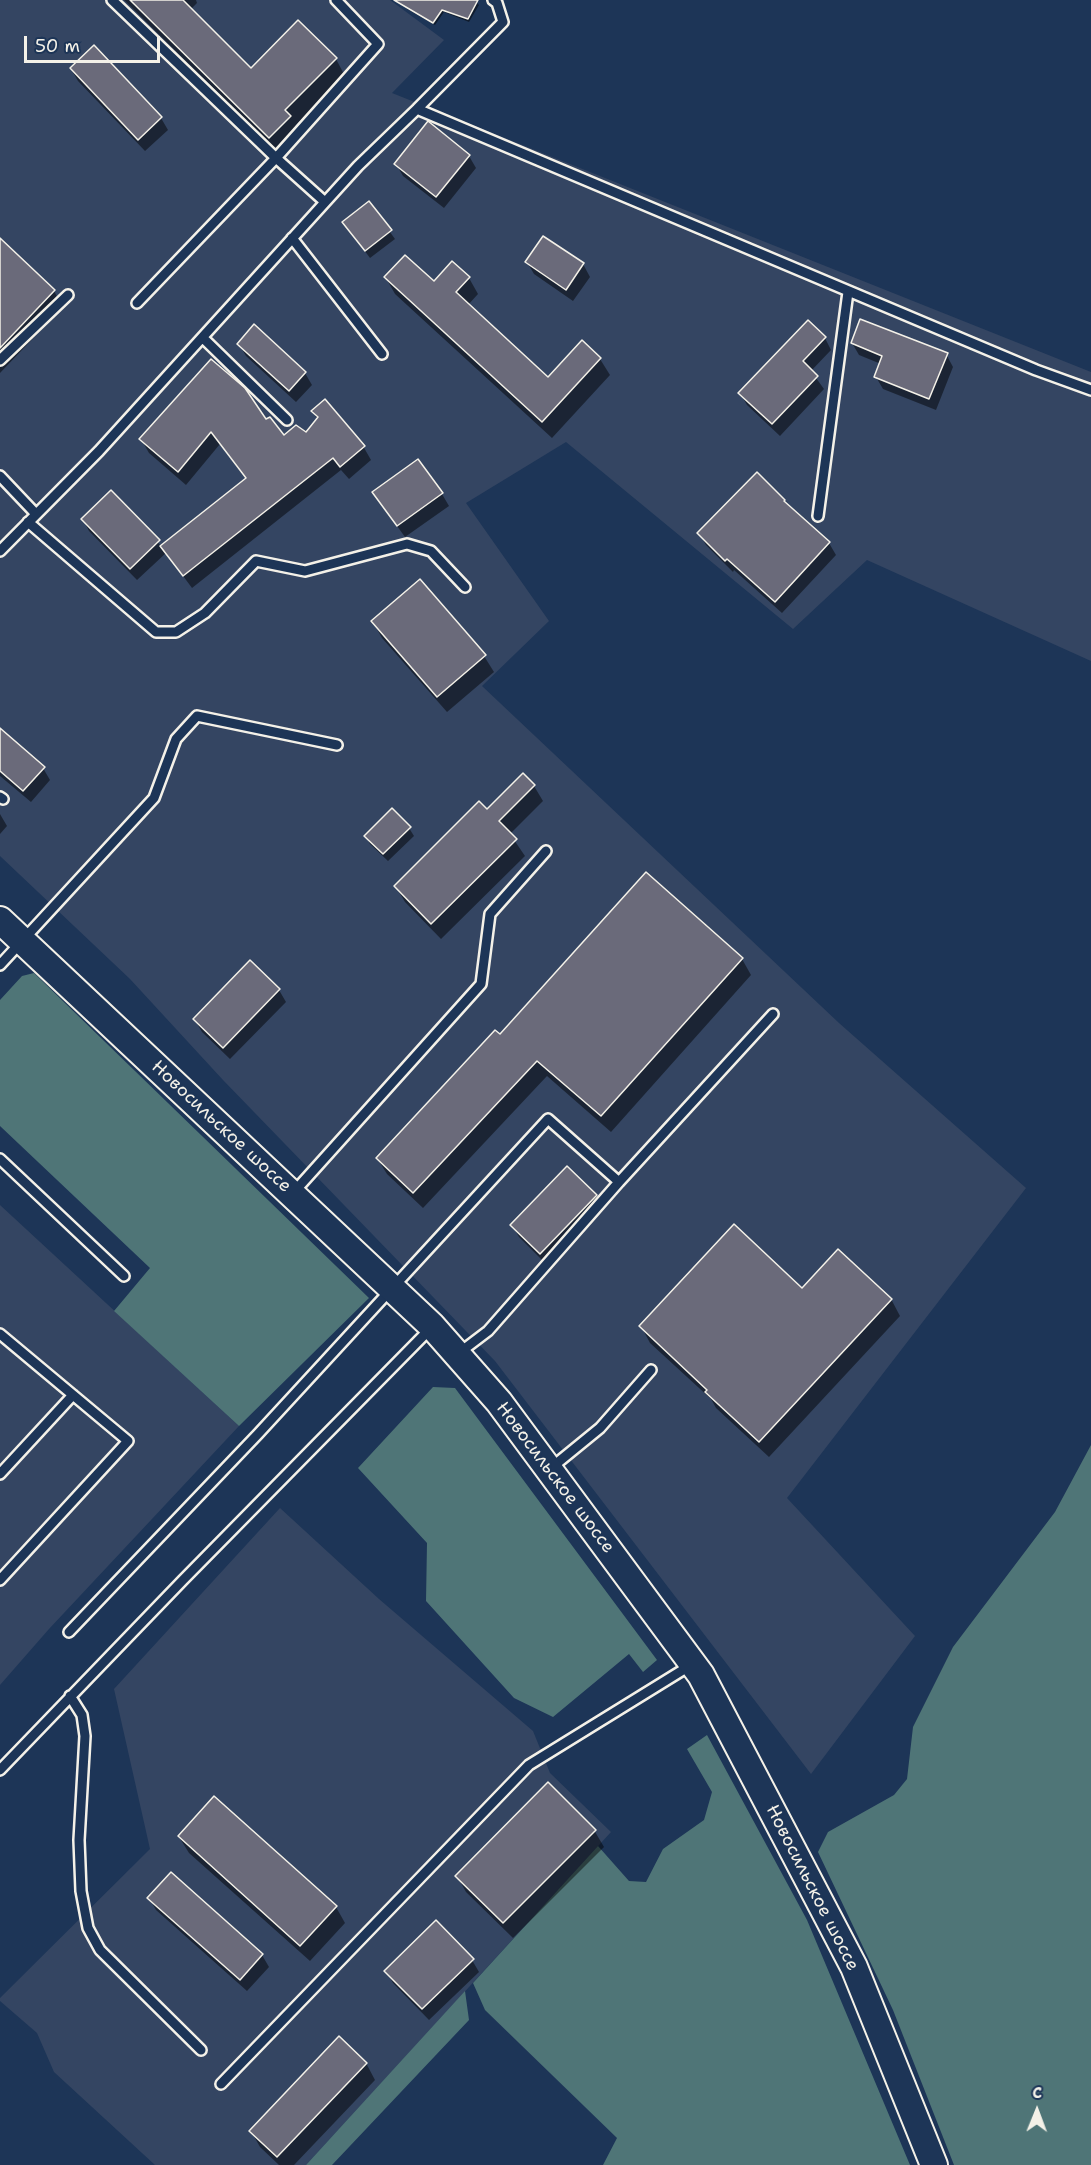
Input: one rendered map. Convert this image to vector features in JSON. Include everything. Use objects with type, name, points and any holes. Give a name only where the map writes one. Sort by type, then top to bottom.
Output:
[{"type":"street","name":"Новосильское шоссе","points":[[0,920],[392,1287],[432,1326],[499,1402],[701,1675],[854,1967],[934,2165]]},
{"type":"lane","points":[[112,0],[276,158],[325,201]]},
{"type":"lane","points":[[137,303],[276,158],[378,44],[336,0]]},
{"type":"lane","points":[[0,551],[99,451],[358,166],[503,22],[497,3],[493,0]]},
{"type":"lane","points":[[417,109],[848,292],[1036,370],[1091,390]]},
{"type":"lane","points":[[292,237],[382,354]]},
{"type":"lane","points":[[818,516],[848,292]]},
{"type":"lane","points":[[0,360],[68,295]]},
{"type":"lane","points":[[203,338],[287,420]]},
{"type":"lane","points":[[0,476],[36,514]]},
{"type":"lane","points":[[28,522],[156,632],[176,632],[205,613],[256,561],[305,571],[407,544],[431,551],[465,587]]},
{"type":"lane","points":[[0,965],[154,798],[176,739],[197,716],[337,745]]},
{"type":"lane","points":[[292,1194],[481,984],[490,914],[546,851]]},
{"type":"lane","points":[[457,1354],[488,1331],[619,1182],[773,1014]]},
{"type":"lane","points":[[69,1632],[258,1434],[548,1119],[619,1182]]},
{"type":"lane","points":[[0,1159],[124,1276]]},
{"type":"lane","points":[[0,1770],[432,1326]]},
{"type":"lane","points":[[0,1334],[128,1442],[0,1580]]},
{"type":"lane","points":[[549,1469],[600,1428],[651,1370]]},
{"type":"lane","points":[[0,1474],[73,1395]]},
{"type":"lane","points":[[221,2084],[529,1765],[693,1664]]},
{"type":"lane","points":[[70,1696],[82,1715],[85,1736],[79,1840],[81,1891],[88,1928],[100,1950],[201,2050]]},
{"type":"shaded area","points":[[0,0],[390,0],[444,40],[392,93],[1091,372],[1091,661],[867,560],[793,629],[566,442],[466,503],[549,621],[482,686],[839,1023],[1026,1188],[787,1498],[915,1636],[811,1774],[495,1361],[223,1080],[130,979],[0,856]]},
{"type":"shaded area","points":[[0,1205],[239,1426],[49,1629],[0,1685]]},
{"type":"shaded area","points":[[280,1508],[379,1599],[533,1731],[550,1773],[611,1832],[306,2165],[155,2165],[54,2072],[37,2033],[0,2001],[0,1998],[150,1849],[114,1689]]},
{"type":"green space","points":[[34,973],[369,1298],[239,1426],[114,1311],[150,1268],[0,1126],[0,1000],[22,976]]},
{"type":"green space","points":[[433,1387],[455,1388],[657,1660],[643,1672],[629,1654],[553,1717],[514,1698],[426,1601],[427,1543],[358,1468]]},
{"type":"green space","points":[[1091,1445],[1091,2165],[954,2165],[893,2010],[818,1852],[828,1832],[894,1795],[907,1779],[913,1727],[953,1647],[1055,1512]]},
{"type":"green space","points":[[707,1735],[807,1920],[910,2165],[603,2165],[617,2138],[485,2010],[473,1983],[598,1846],[629,1881],[646,1882],[663,1849],[704,1820],[712,1792],[687,1749]]},
{"type":"green space","points":[[465,1991],[469,2020],[332,2165],[306,2165]]},
{"type":"building","points":[[130,0],[183,0],[251,68],[298,20],[337,58],[285,110],[291,116],[269,138]]},
{"type":"building","points":[[394,0],[478,0],[468,19],[442,10],[433,23]]},
{"type":"building","points":[[94,45],[162,117],[138,140],[70,68]]},
{"type":"building","points":[[428,121],[470,155],[436,197],[394,164]]},
{"type":"building","points":[[369,201],[392,230],[365,251],[342,222]]},
{"type":"building","points":[[543,236],[584,263],[566,290],[525,262]]},
{"type":"building","points":[[0,238],[55,290],[0,348]]},
{"type":"building","points":[[405,255],[434,281],[452,261],[470,277],[456,292],[548,377],[582,340],[601,358],[542,422],[384,277]]},
{"type":"building","points":[[860,319],[948,353],[929,399],[874,377],[882,356],[851,343]]},
{"type":"building","points":[[808,320],[826,337],[803,361],[818,376],[772,424],[738,393]]},
{"type":"building","points":[[254,324],[306,372],[289,391],[237,344]]},
{"type":"building","points":[[211,359],[245,388],[266,419],[270,417],[284,435],[296,425],[306,432],[318,417],[311,411],[325,399],[365,446],[340,467],[333,458],[183,576],[160,546],[246,478],[211,432],[178,472],[139,439]]},
{"type":"building","points":[[418,459],[443,493],[397,526],[372,492]]},
{"type":"building","points":[[757,472],[784,501],[830,542],[775,602],[727,559],[725,561],[697,533]]},
{"type":"building","points":[[111,490],[160,540],[130,569],[81,519]]},
{"type":"building","points":[[420,579],[486,655],[437,697],[371,621]]},
{"type":"building","points":[[0,728],[45,767],[23,791],[0,771]]},
{"type":"building","points":[[523,773],[535,785],[499,821],[517,839],[431,924],[394,886],[479,801],[487,809]]},
{"type":"building","points":[[392,808],[411,827],[383,854],[364,836]]},
{"type":"building","points":[[646,872],[743,958],[601,1116],[537,1061],[413,1193],[376,1158],[495,1030],[500,1034]]},
{"type":"building","points":[[250,960],[280,989],[223,1048],[193,1019]]},
{"type":"building","points":[[567,1166],[597,1195],[540,1254],[510,1225]]},
{"type":"building","points":[[734,1224],[802,1288],[838,1249],[892,1299],[759,1442],[639,1326]]},
{"type":"building","points":[[548,1782],[596,1830],[503,1923],[455,1876]]},
{"type":"building","points":[[214,1796],[337,1906],[300,1946],[178,1836]]},
{"type":"building","points":[[171,1872],[263,1954],[240,1980],[147,1898]]},
{"type":"building","points":[[436,1920],[474,1959],[422,2009],[384,1971]]},
{"type":"building","points":[[339,2036],[367,2063],[277,2157],[249,2131]]}]
